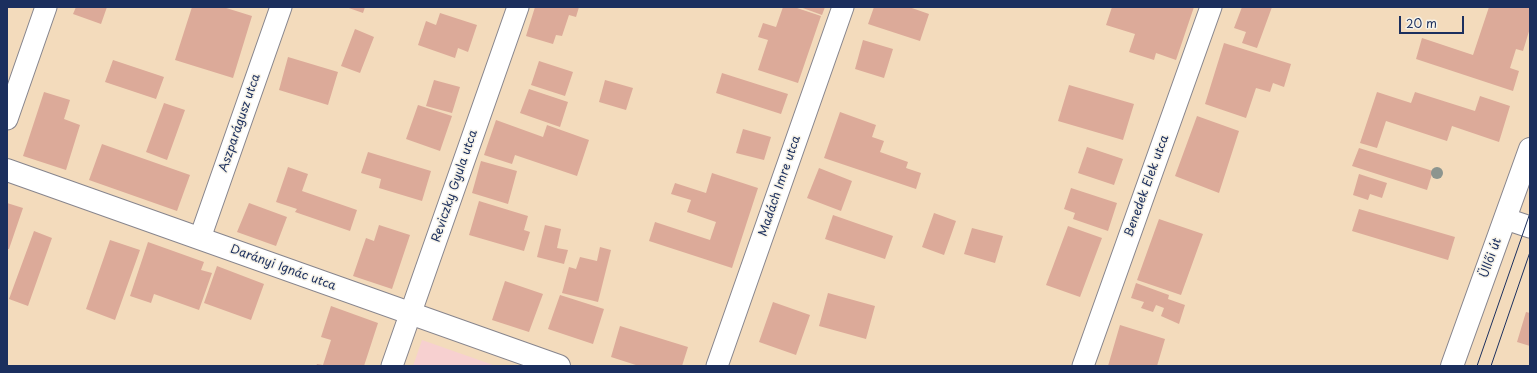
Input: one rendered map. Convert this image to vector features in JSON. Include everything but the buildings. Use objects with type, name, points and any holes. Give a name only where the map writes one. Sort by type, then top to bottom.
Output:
[{"type":"street","points":[[7,119],[46,7]]},
{"type":"street","name":"Aszparágusz utca","points":[[200,238],[281,7]]},
{"type":"street","name":"Reviczky Gyula utca","points":[[392,366],[518,7]]},
{"type":"street","name":"Madách Imre utca","points":[[717,366],[843,7]]},
{"type":"street","name":"Benedek Elek utca","points":[[1083,366],[1211,7]]},
{"type":"street","name":"Üllői út","points":[[1452,366],[1530,149]]},
{"type":"street","name":"Darányi Ignác utca","points":[[7,170],[558,366]]},
{"type":"street","points":[[1506,218],[1530,227]]},
{"type":"shaded area","points":[[422,340],[496,366],[413,366]]},
{"type":"tram line","points":[[1477,366],[1530,213]]},
{"type":"tram line","points":[[1491,366],[1530,252]]}]
